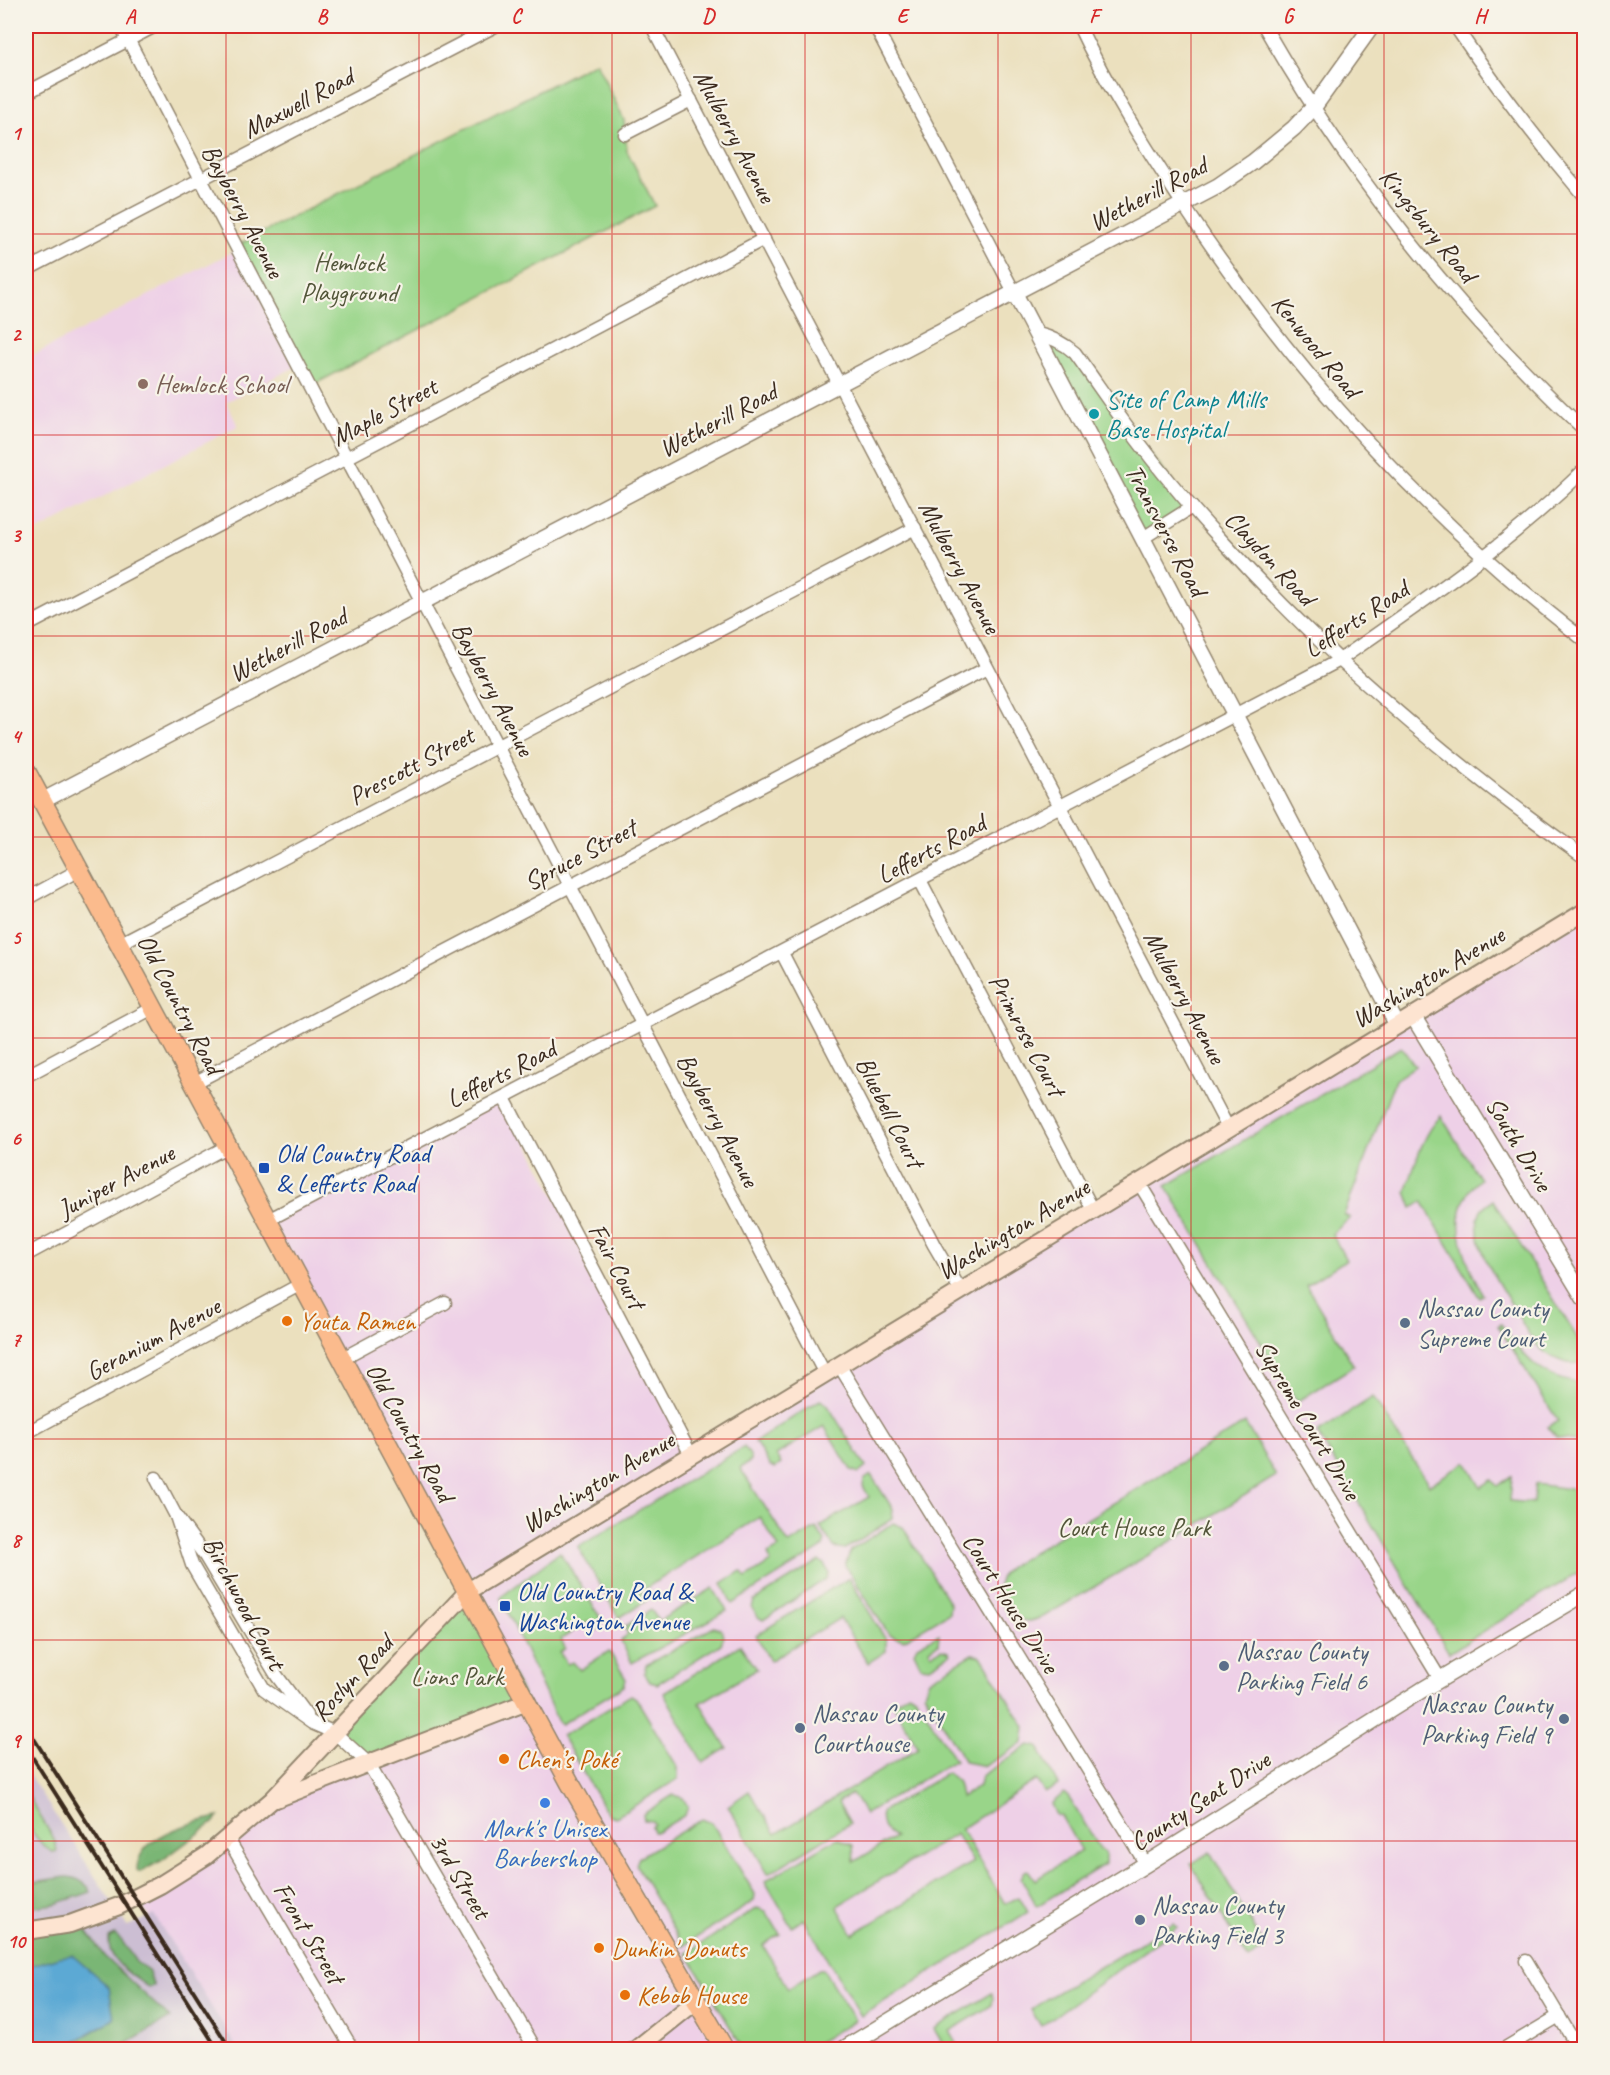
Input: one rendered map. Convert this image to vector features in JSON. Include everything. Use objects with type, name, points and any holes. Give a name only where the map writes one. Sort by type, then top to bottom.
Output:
[{"type":"main road","name":"Old Country Road","points":[[26,771],[570,1783],[725,2049]]},
{"type":"main road","name":"Washington Avenue","points":[[468,1591],[1584,912]]},
{"type":"main road","name":"Roslyn Road","points":[[26,1931],[70,1924],[132,1900],[186,1870],[228,1839],[272,1800],[468,1591]]},
{"type":"main road","name":"Roslyn Road","points":[[272,1800],[527,1702]]},
{"type":"main road","points":[[635,2049],[696,2001]]},
{"type":"street","name":"Bayberry Avenue","points":[[121,26],[643,1025],[832,1369]]},
{"type":"street","points":[[26,93],[155,26]]},
{"type":"street","name":"Maxwell Road","points":[[26,270],[495,26]]},
{"type":"street","name":"Mulberry Avenue","points":[[652,26],[1228,1128]]},
{"type":"street","name":"Transverse Road","points":[[875,26],[1397,1026]]},
{"type":"street","name":"Kenwood Road","points":[[1079,26],[1109,85],[1222,264],[1302,368],[1386,463],[1439,516],[1544,609],[1584,640]]},
{"type":"street","name":"Kingsbury Road","points":[[1264,26],[1314,107],[1369,189],[1443,282],[1533,380],[1584,429]]},
{"type":"street","name":"Wetherill Road","points":[[42,801],[1218,186],[1253,162],[1294,128],[1314,107],[1372,26]]},
{"type":"street","points":[[1455,26],[1542,146],[1584,196]]},
{"type":"street","points":[[625,134],[691,100]]},
{"type":"street","name":"Maple Street","points":[[26,626],[764,239]]},
{"type":"street","name":"Claydon Road","points":[[1035,333],[1064,343],[1075,353],[1139,442],[1192,507],[1258,581],[1338,661],[1394,711],[1473,775],[1584,856]]},
{"type":"street","name":"Lefferts Road","points":[[268,1220],[1338,661],[1464,573],[1513,534],[1584,470]]},
{"type":"street","points":[[1143,538],[1192,507]]},
{"type":"street","name":"Prescott Street","points":[[119,945],[915,528]]},
{"type":"street","name":"Spruce Street","points":[[194,1083],[987,668]]},
{"type":"street","points":[[26,899],[79,870]]},
{"type":"street","name":"Primrose Court","points":[[920,880],[1093,1210]]},
{"type":"street","name":"Bluebell Court","points":[[782,953],[934,1245],[961,1291]]},
{"type":"street","points":[[26,1076],[153,1008]]},
{"type":"street","name":"South Drive","points":[[1413,1016],[1584,1298]]},
{"type":"street","name":"Fair Court","points":[[504,1098],[691,1455]]},
{"type":"street","name":"Juniper Avenue","points":[[26,1255],[228,1146]]},
{"type":"street","name":"Supreme Court Drive","points":[[1138,1183],[1440,1679]]},
{"type":"street","name":"Geranium Avenue","points":[[26,1433],[302,1284]]},
{"type":"street","points":[[341,1359],[445,1304]]},
{"type":"street","name":"Court House Drive","points":[[832,1369],[1146,1864]]},
{"type":"street","name":"Birchwood Court","points":[[156,1478],[176,1516],[205,1556],[277,1676],[312,1723]]},
{"type":"street","name":"Birchwood Court","points":[[176,1516],[192,1565],[264,1689],[312,1723],[335,1733]]},
{"type":"street","name":"County Seat Drive","points":[[842,2049],[1146,1864],[1440,1679],[1584,1594]]},
{"type":"street","name":"3rd Street","points":[[335,1733],[368,1763],[536,2049]]},
{"type":"street","name":"Front Street","points":[[228,1839],[353,2049]]},
{"type":"street","points":[[1526,1961],[1579,2049]]},
{"type":"street","points":[[1502,2049],[1559,2016]]},
{"type":"shaded area","name":"Hemlock School","points":[[238,249],[297,366],[226,402],[238,426],[26,537],[26,359]]},
{"type":"shaded area","points":[[1584,912],[1584,2049],[231,2049],[137,1898],[272,1800],[527,1702],[268,1220],[504,1098],[690,1455]]},
{"type":"shaded area","points":[[26,1770],[127,1926],[154,1915],[238,2049],[26,2049]]},
{"type":"green space","name":"Hemlock Playground","points":[[596,62],[624,120],[627,151],[655,206],[311,386],[240,244]]},
{"type":"green space","points":[[1036,332],[1064,343],[1192,507],[1143,537]]},
{"type":"green space","points":[[1401,1047],[1415,1066],[1395,1080],[1344,1215],[1350,1218],[1332,1234],[1346,1260],[1306,1285],[1354,1366],[1297,1402],[1166,1186]]},
{"type":"green space","points":[[1441,1116],[1480,1179],[1469,1192],[1462,1206],[1460,1220],[1460,1236],[1464,1251],[1483,1295],[1479,1297],[1422,1201],[1412,1208],[1406,1192],[1428,1133]]},
{"type":"green space","points":[[1493,1200],[1584,1349],[1584,1361],[1564,1362],[1540,1348],[1530,1337],[1496,1280],[1483,1251],[1478,1224],[1481,1210]]},
{"type":"green space","points":[[1501,1324],[1535,1365],[1557,1378],[1584,1383],[1584,1442],[1557,1438],[1548,1427],[1558,1421],[1498,1326]]},
{"type":"green space","points":[[1373,1397],[1429,1485],[1466,1462],[1481,1487],[1492,1480],[1497,1486],[1512,1476],[1510,1501],[1533,1503],[1535,1484],[1584,1491],[1584,1569],[1449,1653],[1317,1433]]},
{"type":"green space","points":[[820,1400],[827,1404],[866,1467],[859,1473],[851,1470],[824,1426],[776,1455],[781,1464],[775,1468],[770,1466],[755,1442]]},
{"type":"green space","name":"Court House Park","points":[[1245,1423],[1276,1476],[1043,1617],[1031,1621],[1021,1620],[1007,1611],[998,1590],[1003,1574],[1012,1565]]},
{"type":"green space","points":[[744,1447],[750,1455],[750,1462],[740,1468],[789,1544],[816,1528],[825,1540],[823,1547],[732,1604],[722,1583],[741,1571],[746,1578],[771,1562],[768,1554],[779,1548],[760,1517],[641,1591],[646,1601],[619,1618],[578,1547]]},
{"type":"green space","points":[[871,1475],[893,1509],[892,1519],[845,1549],[834,1547],[820,1526],[869,1497],[863,1486],[864,1480]]},
{"type":"green space","points":[[893,1523],[903,1527],[950,1604],[949,1613],[904,1640],[889,1635],[845,1565],[851,1550]]},
{"type":"green space","points":[[560,1552],[600,1617],[601,1624],[597,1630],[589,1621],[561,1639],[565,1648],[560,1653],[567,1664],[573,1662],[580,1670],[609,1651],[626,1679],[624,1686],[561,1724],[558,1722],[501,1597]]},
{"type":"green space","points":[[819,1561],[829,1572],[826,1579],[763,1620],[758,1617],[752,1608],[754,1601]]},
{"type":"green space","points":[[849,1578],[886,1640],[886,1651],[868,1663],[840,1618],[770,1661],[756,1635]]},
{"type":"green space","points":[[713,1588],[727,1611],[632,1663],[621,1641],[628,1634],[624,1627],[651,1610],[659,1621]]},
{"type":"green space","name":"Lions Park","points":[[468,1591],[527,1702],[368,1763],[335,1733]]},
{"type":"green space","points":[[714,1627],[721,1629],[724,1636],[721,1644],[657,1684],[650,1682],[644,1673],[646,1665]]},
{"type":"green space","points":[[939,1634],[938,1644],[929,1649],[931,1654],[941,1649],[950,1654],[930,1667],[921,1666],[914,1652],[917,1646]]},
{"type":"green space","points":[[740,1645],[757,1669],[700,1703],[727,1748],[703,1763],[664,1693]]},
{"type":"green space","points":[[973,1654],[981,1656],[1025,1727],[1023,1743],[985,1766],[965,1762],[924,1693],[929,1680]]},
{"type":"green space","points":[[908,1693],[916,1697],[955,1760],[865,1814],[852,1793],[838,1802],[850,1823],[768,1874],[728,1806],[749,1791],[776,1834],[918,1748],[893,1703]]},
{"type":"green space","points":[[631,1695],[636,1698],[678,1768],[678,1779],[616,1817],[608,1815],[562,1736]]},
{"type":"green space","points":[[1029,1745],[1038,1747],[1058,1785],[1045,1793],[1036,1780],[961,1829],[1005,1904],[1019,1897],[1028,1912],[861,2016],[804,1919],[792,1927],[765,1881],[837,1838],[853,1845],[854,1862],[895,1837],[883,1828],[881,1812],[947,1773],[958,1782],[961,1797],[979,1786],[981,1776]],"holes":[[[956,1834],[973,1862],[853,1934],[837,1906]]]},
{"type":"green space","points":[[26,1785],[30,1799],[55,1841],[57,1851],[50,1851],[46,1848],[26,1820],[24,1803]]},
{"type":"green space","points":[[1064,1793],[1105,1854],[1105,1864],[1037,1906],[1021,1878],[1025,1871],[1028,1870],[1035,1880],[1081,1851],[1061,1816],[1056,1815],[1051,1804]]},
{"type":"green space","points":[[673,1795],[683,1798],[688,1807],[685,1815],[657,1832],[653,1832],[651,1826],[654,1824],[652,1821],[644,1820],[643,1814]]},
{"type":"green space","points":[[218,1817],[161,1861],[140,1872],[137,1870],[139,1858],[156,1839],[181,1827]]},
{"type":"green space","points":[[702,1819],[712,1823],[755,1894],[754,1901],[683,1946],[636,1865],[639,1857]]},
{"type":"green space","points":[[1210,1852],[1266,1948],[1248,1959],[1191,1864]]},
{"type":"green space","points":[[66,1877],[81,1881],[91,1892],[55,1904],[26,1908],[26,1883]]},
{"type":"green space","points":[[757,1908],[766,1911],[780,1934],[763,1945],[788,1989],[819,1969],[823,1969],[855,2020],[807,2049],[743,2049],[687,1953]]},
{"type":"green space","points":[[80,1921],[104,1956],[170,2018],[118,2049],[26,2050],[26,1931]]},
{"type":"green space","points":[[1174,1923],[1177,1927],[1041,2026],[1031,2010]]},
{"type":"green space","points":[[115,1935],[122,1941],[136,1962],[148,1970],[154,1986],[148,1987],[121,1967],[109,1946],[109,1938]]},
{"type":"green space","points":[[992,1993],[992,2005],[950,2031],[960,2049],[946,2049],[934,2029]]},
{"type":"water","points":[[72,1955],[109,1987],[114,2019],[62,2049],[37,2049],[26,2032],[26,1967]]},
{"type":"railway","points":[[26,1726],[231,2050]]},
{"type":"railway","points":[[26,1747],[218,2050]]},
{"type":"place","name":"Hemlock School","points":[[143,384]]},
{"type":"place","name":"Site of Camp Mills Base Hospital","points":[[1094,414]]},
{"type":"place","name":"Old Country Road & Lefferts Road","points":[[264,1168]]},
{"type":"place","name":"Youta Ramen","points":[[287,1321]]},
{"type":"place","name":"Nassau County Supreme Court","points":[[1405,1323]]},
{"type":"place","name":"Old Country Road & Washington Avenue","points":[[505,1606]]},
{"type":"place","name":"Nassau County Parking Field 6","points":[[1224,1666]]},
{"type":"place","name":"Nassau County Parking Field 9","points":[[1564,1719]]},
{"type":"place","name":"Nassau County Courthouse","points":[[800,1728]]},
{"type":"place","name":"Chen’s Poké","points":[[504,1759]]},
{"type":"place","name":"Mark's Unisex Barbershop","points":[[545,1803]]},
{"type":"place","name":"Nassau County Parking Field 3","points":[[1140,1920]]},
{"type":"place","name":"Dunkin' Donuts","points":[[599,1948]]},
{"type":"place","name":"Kebob House","points":[[625,1995]]}]
